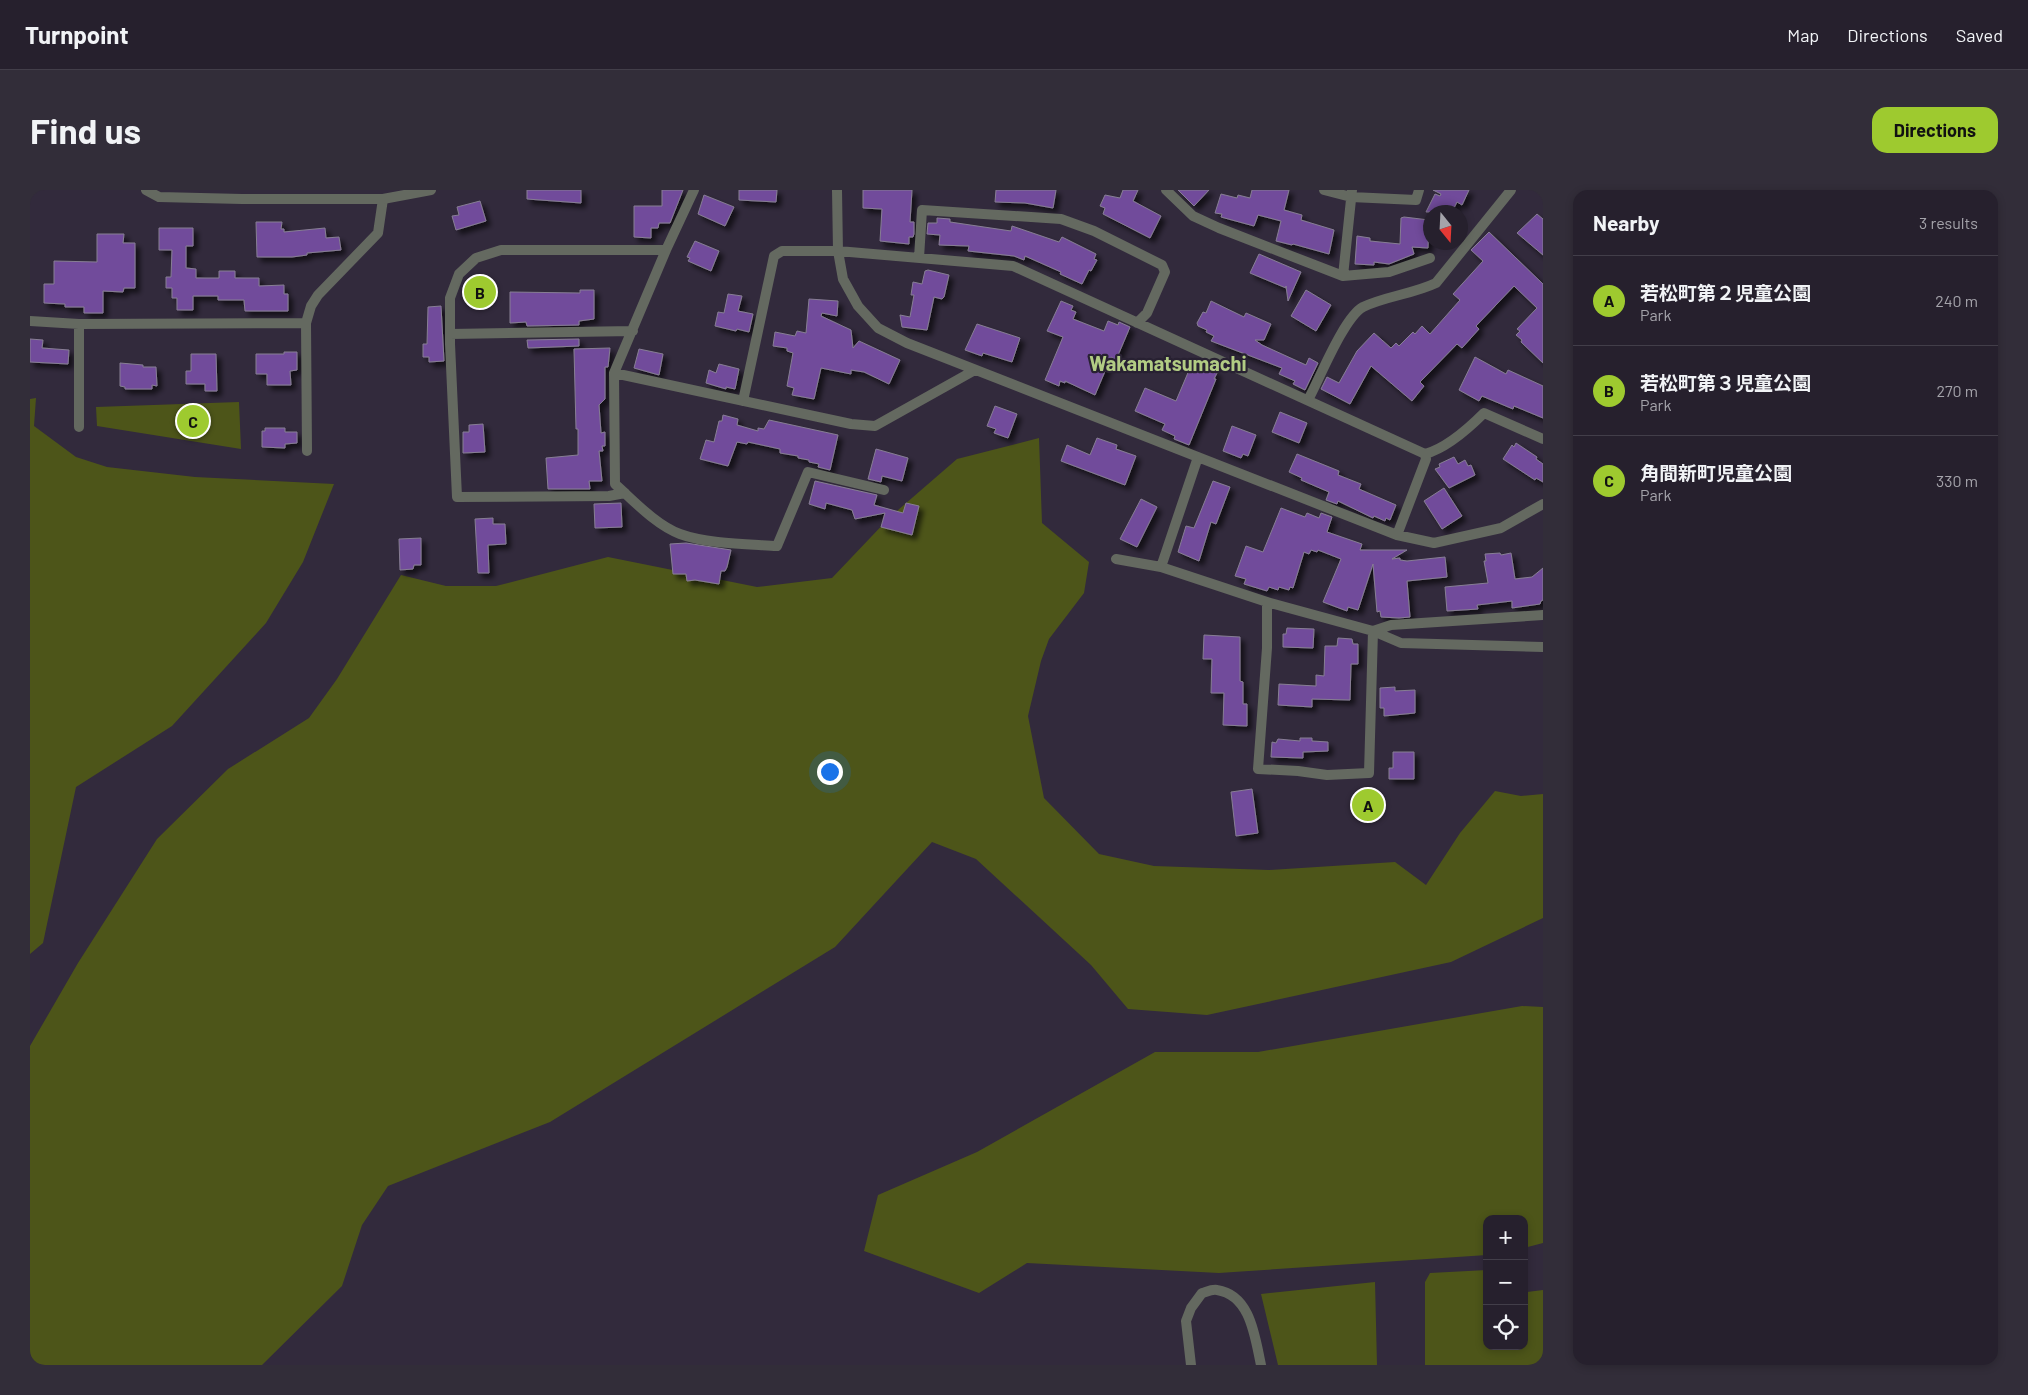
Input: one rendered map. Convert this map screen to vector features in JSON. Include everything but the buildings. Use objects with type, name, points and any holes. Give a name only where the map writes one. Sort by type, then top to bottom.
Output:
[{"type":"street","points":[[146,190],[159,197],[184,199],[383,199],[431,190]]},
{"type":"street","points":[[694,190],[666,250],[614,373],[615,484],[660,523],[680,534],[726,543],[777,546],[808,472],[884,490]]},
{"type":"street","points":[[837,190],[838,251],[842,279],[858,306],[878,328],[906,343],[1397,535],[1434,543],[1501,528],[1543,504]]},
{"type":"street","points":[[1166,190],[1194,216],[1219,228],[1343,276],[1389,272],[1430,258]]},
{"type":"street","points":[[1324,190],[1416,200],[1419,190]]},
{"type":"street","points":[[1308,400],[1348,321],[1361,308],[1422,290],[1436,283],[1511,190]]},
{"type":"street","points":[[1343,276],[1351,193]]},
{"type":"street","points":[[307,451],[306,323],[311,306],[318,295],[378,233],[383,199]]},
{"type":"street","points":[[918,258],[922,210],[1061,219],[1094,231],[1162,264],[1165,272],[1147,314],[1138,323]]},
{"type":"street","points":[[625,493],[608,496],[457,497],[450,298],[459,274],[476,258],[501,250],[666,250]]},
{"type":"street","points":[[743,401],[774,256],[782,251],[838,251],[1013,266],[1425,454],[1434,452],[1472,425],[1484,413],[1543,439]]},
{"type":"street","points":[[30,321],[80,324],[306,323]]},
{"type":"street","points":[[79,427],[80,324]]},
{"type":"street","points":[[450,334],[633,331]]},
{"type":"street","points":[[614,373],[851,424],[875,426],[974,370]]},
{"type":"street","points":[[1397,535],[1426,460],[1425,454]]},
{"type":"street","points":[[1161,567],[1198,457]]},
{"type":"street","points":[[1116,559],[1161,567],[1267,602],[1373,631],[1401,643],[1543,647]]},
{"type":"street","points":[[1267,602],[1267,648],[1258,769],[1327,775],[1369,773],[1373,631]]},
{"type":"street","points":[[1373,631],[1391,625],[1543,615]]},
{"type":"street","points":[[1191,1365],[1186,1321],[1202,1293],[1216,1290],[1234,1297],[1248,1314],[1262,1365]]},
{"type":"green space","points":[[36,398],[34,426],[76,457],[107,467],[195,477],[334,484],[303,562],[266,623],[172,726],[76,787],[43,943],[30,954],[30,399]]},
{"type":"green space","points":[[239,402],[241,449],[97,426],[96,407]]},
{"type":"green space","points":[[1039,438],[1042,523],[1089,562],[1084,593],[1049,639],[1041,661],[1028,716],[1044,798],[1099,854],[1154,866],[1269,870],[1395,862],[1426,885],[1460,833],[1495,791],[1521,796],[1543,794],[1543,918],[1451,962],[1207,1015],[1128,1009],[1091,965],[976,859],[932,842],[835,947],[550,1122],[388,1186],[362,1225],[342,1286],[262,1365],[30,1365],[30,1046],[78,963],[157,839],[228,769],[309,718],[337,679],[401,575],[446,586],[496,586],[608,557],[757,587],[832,578],[890,517],[957,459]]},
{"type":"green space","points":[[1522,1006],[1543,1007],[1543,1243],[1528,1247],[1528,1215],[1483,1215],[1483,1255],[1219,1273],[1027,1263],[979,1293],[864,1251],[878,1195],[977,1152],[1155,1052],[1258,1052]]},
{"type":"green space","points":[[1483,1270],[1483,1350],[1528,1350],[1528,1292],[1543,1290],[1543,1365],[1425,1365],[1425,1282],[1430,1273]]},
{"type":"green space","points":[[1375,1282],[1377,1365],[1278,1365],[1261,1294]]},
{"type":"place","name":"若松町第３児童公園","points":[[480,292]]},
{"type":"place","name":"角間新町児童公園","points":[[193,421]]},
{"type":"place","name":"若松町第２児童公園","points":[[1368,805]]},
{"type":"district","name":"Wakamatsumachi","points":[[1168,364]]}]
